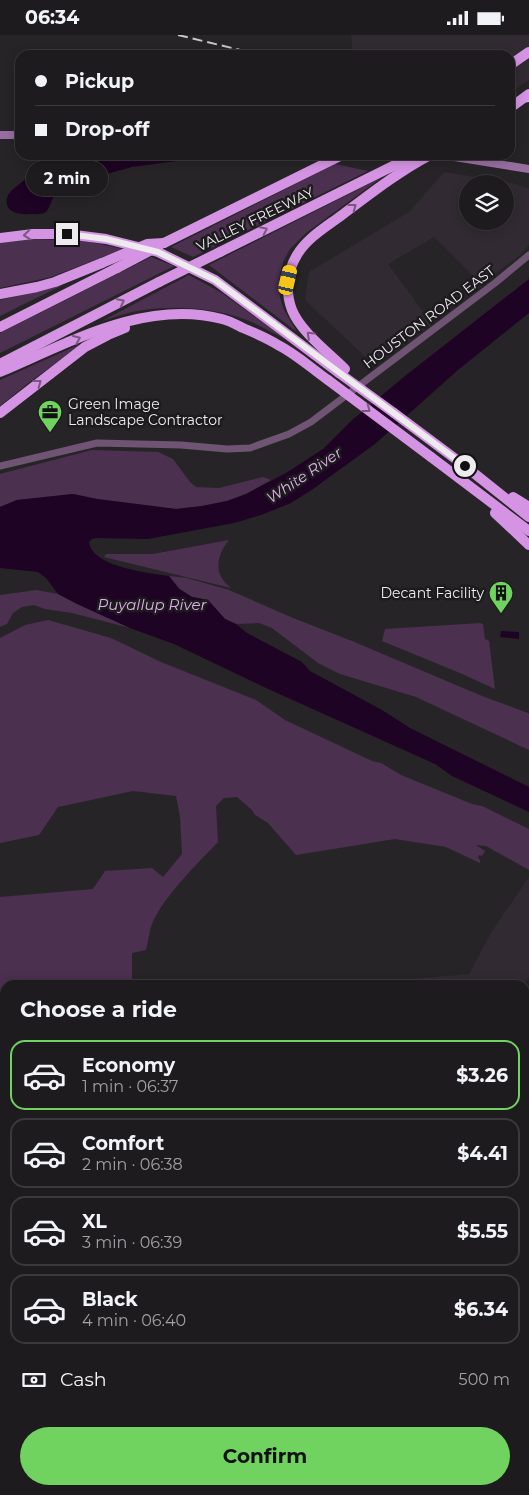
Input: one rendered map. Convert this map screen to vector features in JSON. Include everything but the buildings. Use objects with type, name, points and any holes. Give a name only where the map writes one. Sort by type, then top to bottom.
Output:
[{"type":"highway","points":[[515,62],[529,52]]},
{"type":"highway","points":[[515,101],[529,93]]},
{"type":"highway","points":[[515,104],[529,93]]},
{"type":"highway","name":"VALLEY FREEWAY","points":[[0,327],[332,160]]},
{"type":"highway","name":"VALLEY FREEWAY","points":[[0,364],[159,282],[405,160]]},
{"type":"highway","points":[[342,371],[302,328],[295,317],[288,294],[288,280],[291,267],[300,251],[314,235],[395,175],[421,160]]},
{"type":"highway","points":[[0,238],[33,234],[67,234],[106,239],[158,252],[215,280],[370,389],[394,413],[529,517]]},
{"type":"highway","points":[[0,294],[55,282],[147,244],[164,243]]},
{"type":"highway","points":[[0,372],[102,329],[140,317],[184,314],[224,319],[279,345],[529,531]]},
{"type":"highway","points":[[0,413],[85,347],[121,329],[149,323],[184,320],[223,324],[236,329],[251,331]]},
{"type":"highway","points":[[465,466],[529,507]]},
{"type":"highway","points":[[444,467],[529,545]]},
{"type":"main road","points":[[0,135],[15,135]]},
{"type":"main road","points":[[473,160],[529,169]]},
{"type":"street","name":"HOUSTON ROAD EAST","points":[[0,466],[96,443],[236,449],[259,446],[289,434],[318,417],[495,283],[529,255]]},
{"type":"shaded area","points":[[351,35],[529,35],[529,80],[515,90],[515,50],[352,50]]},
{"type":"shaded area","points":[[335,164],[368,171],[193,257],[171,247]]},
{"type":"shaded area","points":[[444,172],[463,175],[459,175],[459,230],[514,230],[514,184],[529,189],[529,245],[520,255],[481,284],[434,237],[388,264],[432,324],[375,366],[305,300],[309,272],[409,212]]},
{"type":"shaded area","points":[[381,178],[306,233],[290,249],[283,262],[279,280],[280,298],[284,310],[297,332],[209,265]]},
{"type":"shaded area","points":[[32,239],[85,241],[123,249],[51,277],[0,288],[0,243]]},
{"type":"shaded area","points":[[151,257],[174,266],[0,353],[0,333]]},
{"type":"shaded area","points":[[189,275],[222,293],[285,339],[241,318],[199,309],[143,310],[102,321]]},
{"type":"shaded area","points":[[63,285],[0,316],[0,300]]},
{"type":"shaded area","points":[[83,343],[31,381],[0,406],[0,380]]},
{"type":"shaded area","points":[[92,450],[158,452],[173,459],[196,487],[219,488],[263,477],[271,480],[246,494],[227,501],[176,509],[73,494],[17,500],[0,507],[0,474]]},
{"type":"shaded area","points":[[229,540],[221,552],[218,565],[221,577],[231,588],[104,557],[106,554],[153,554]]},
{"type":"shaded area","points":[[169,576],[187,578],[229,590],[482,696],[528,713],[529,750],[416,697],[340,674],[318,663],[272,628],[259,623],[236,624],[225,619],[208,600],[192,597],[179,588]]},
{"type":"shaded area","points":[[36,590],[58,594],[130,628],[34,605],[22,607],[13,613],[7,624],[0,627],[0,595]]},
{"type":"shaded area","points":[[48,620],[111,638],[161,662],[256,700],[285,720],[372,761],[381,763],[401,775],[472,804],[482,806],[529,829],[529,870],[486,846],[476,845],[485,851],[482,856],[479,855],[480,863],[446,847],[395,839],[296,855],[268,823],[255,815],[237,797],[224,798],[216,806],[218,842],[180,882],[162,906],[151,927],[146,950],[132,953],[132,980],[0,980],[0,897],[93,889],[105,871],[152,868],[163,877],[182,854],[180,817],[176,796],[133,791],[58,807],[39,835],[0,843],[0,638],[25,625]]},
{"type":"shaded area","points":[[483,624],[485,639],[489,641],[495,689],[382,641],[385,629]]},
{"type":"shaded area","points":[[529,877],[529,977],[527,980],[400,980],[469,974],[492,931]]},
{"type":"water","points":[[36,160],[81,160],[70,182],[55,195],[46,212],[27,214],[10,210],[7,203],[8,195],[33,169]]},
{"type":"water","points":[[99,160],[184,160],[132,167],[103,175],[96,174],[93,170],[95,164]]},
{"type":"water","points":[[529,279],[529,313],[458,370],[375,444],[291,503],[234,523],[148,539],[96,538],[89,542],[92,551],[110,563],[136,571],[169,576],[179,589],[192,597],[208,600],[225,619],[302,662],[310,671],[382,710],[410,728],[529,787],[529,812],[452,776],[435,764],[266,688],[174,644],[130,628],[77,604],[58,594],[46,578],[38,572],[0,568],[0,507],[17,500],[73,494],[176,509],[227,501],[246,494],[286,473],[323,449],[351,421],[405,376]]},
{"type":"water","points":[[501,631],[519,632],[519,639],[500,637]]},
{"type":"railway","points":[[178,35],[240,50]]},
{"type":"railway","points":[[515,102],[529,101]]},
{"type":"place","name":"Green Image Landscape Contractor","points":[[50,433]]},
{"type":"place","name":"Decant Facility","points":[[501,614]]},
{"type":"route","points":[[67,234],[106,239],[158,252],[215,280],[465,466]]},
{"type":"water label","name":"White River","points":[[304,475]]},
{"type":"water label","name":"Puyallup River","points":[[152,604]]}]
